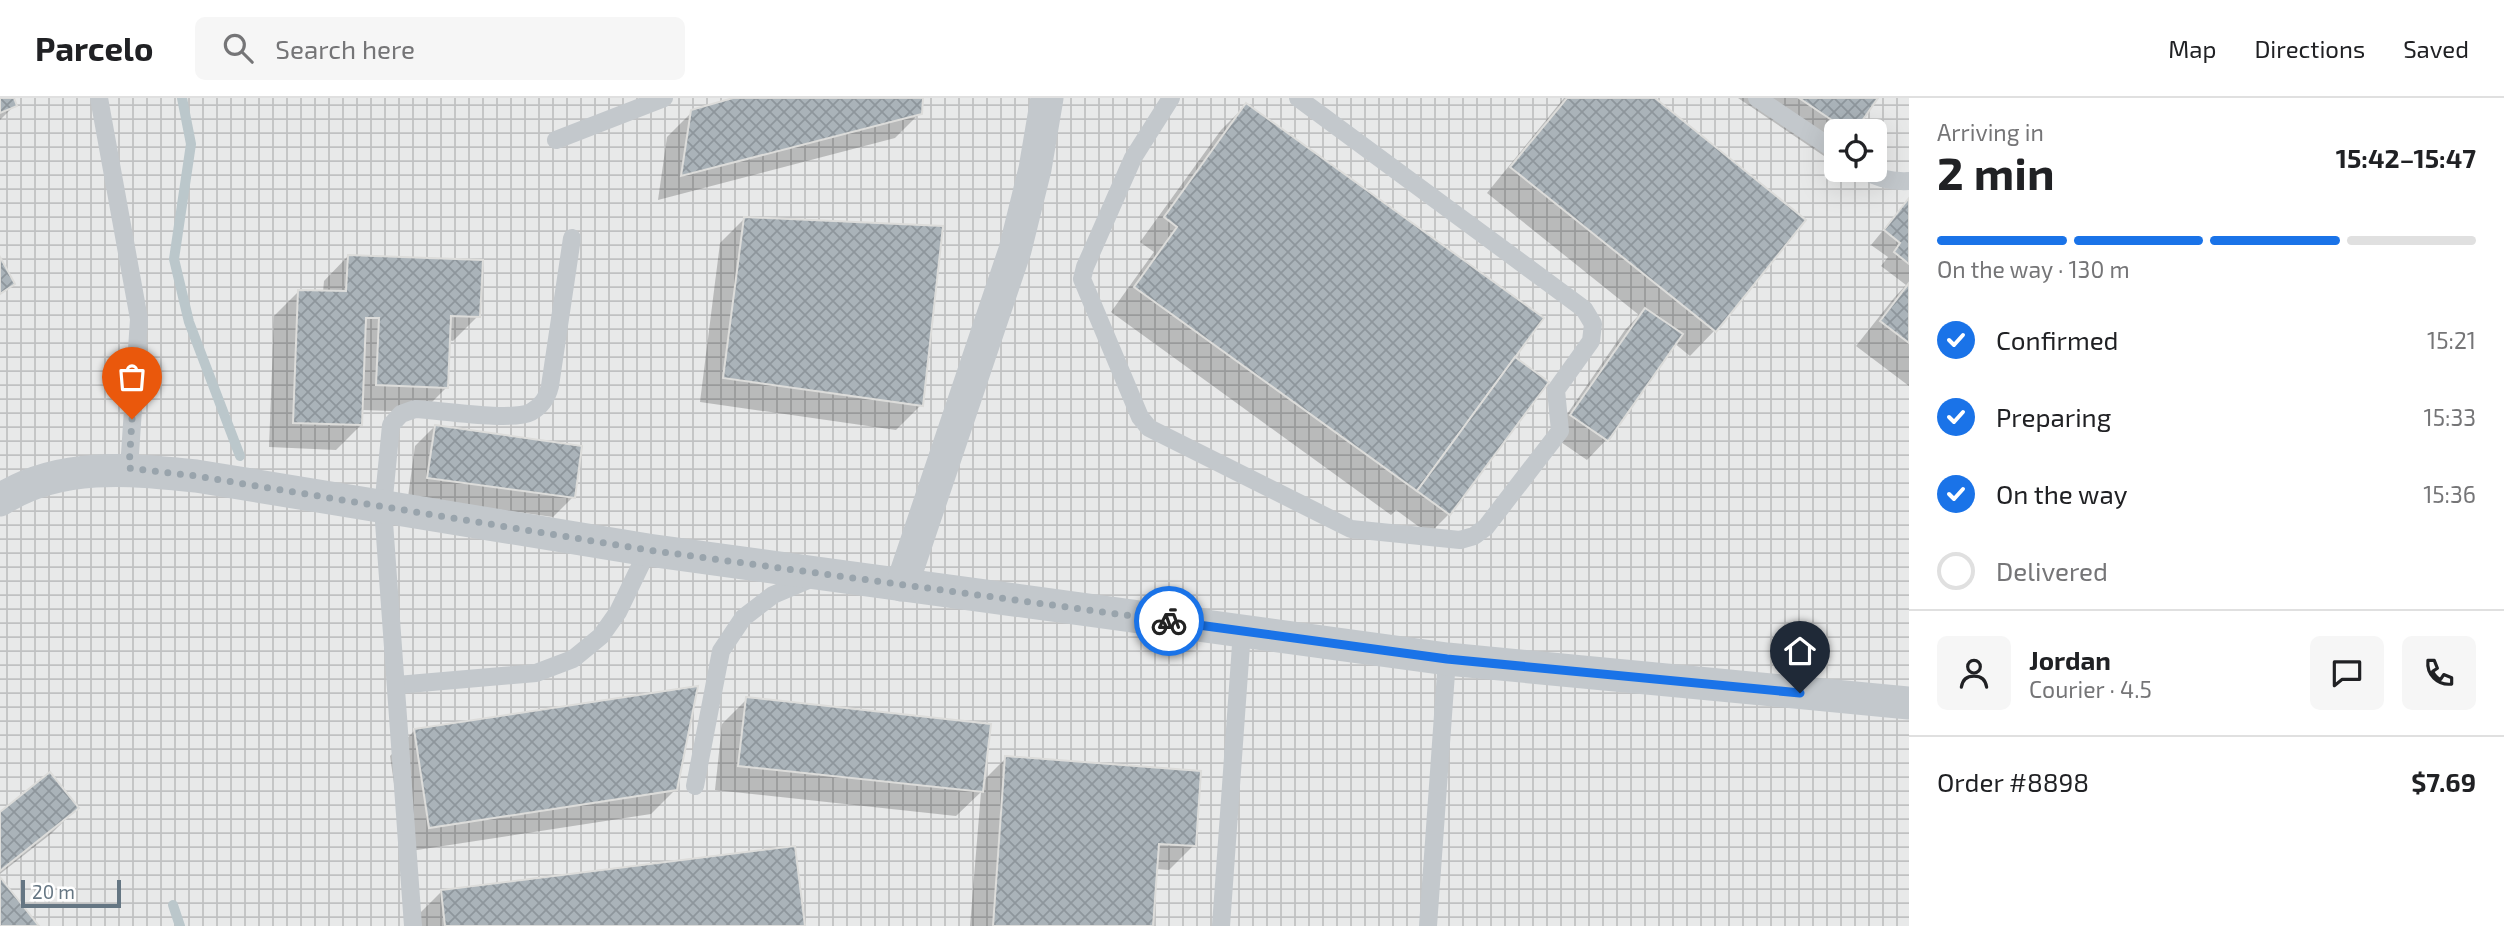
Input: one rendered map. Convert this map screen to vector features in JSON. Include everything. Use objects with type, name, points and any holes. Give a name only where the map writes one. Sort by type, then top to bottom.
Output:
[{"type":"street","points":[[902,585],[1015,250],[1035,169],[1047,98]]},
{"type":"street","points":[[0,500],[19,488],[74,473],[129,468],[196,476],[648,550],[1447,659],[1909,703]]},
{"type":"lane","points":[[99,98],[139,319],[129,468]]},
{"type":"lane","points":[[556,139],[664,98]]},
{"type":"lane","points":[[1171,98],[1133,158],[1082,279],[1140,417],[1149,428],[1351,529],[1460,540],[1474,536],[1486,527],[1560,431],[1556,390],[1591,341],[1592,324],[1584,309],[1298,98]]},
{"type":"lane","points":[[1757,98],[1824,143]]},
{"type":"lane","points":[[1887,180],[1909,181]]},
{"type":"lane","points":[[413,926],[383,508],[391,425],[401,414],[415,409],[522,416],[541,405],[547,397],[572,238]]},
{"type":"lane","points":[[397,685],[536,673],[573,659],[601,636],[618,612],[648,550]]},
{"type":"lane","points":[[695,786],[721,651],[743,618],[773,595],[822,574]]},
{"type":"lane","points":[[1221,926],[1242,631]]},
{"type":"lane","points":[[1428,926],[1447,659]]},
{"type":"shaded area","points":[[0,98],[1909,98],[1909,926],[0,926]]},
{"type":"building","points":[[0,98],[14,98],[17,106],[0,113]]},
{"type":"building","points":[[733,98],[923,98],[922,114],[681,176],[691,110]]},
{"type":"building","points":[[1567,98],[1655,98],[1806,220],[1716,332],[1510,167]]},
{"type":"building","points":[[1799,98],[1878,98],[1863,119],[1830,119]]},
{"type":"building","points":[[1246,103],[1544,318],[1417,491],[1134,287],[1177,227],[1164,217]]},
{"type":"building","points":[[1909,198],[1909,264],[1894,252],[1900,243],[1884,230]]},
{"type":"building","points":[[744,217],[943,226],[923,406],[723,378]]},
{"type":"building","points":[[348,255],[483,260],[480,317],[451,316],[448,388],[376,385],[379,318],[366,318],[362,425],[293,423],[298,290],[346,291]]},
{"type":"building","points":[[0,257],[15,284],[0,294]]},
{"type":"building","points":[[1909,283],[1909,343],[1880,321]]},
{"type":"building","points":[[1645,308],[1683,334],[1608,441],[1570,415]]},
{"type":"building","points":[[1515,357],[1549,382],[1450,515],[1417,491]]},
{"type":"building","points":[[435,425],[582,446],[575,498],[427,478]]},
{"type":"building","points":[[698,686],[677,790],[429,828],[414,729]]},
{"type":"building","points":[[746,697],[991,724],[983,792],[738,766]]},
{"type":"building","points":[[1005,756],[1201,771],[1196,846],[1159,844],[1153,926],[993,926]]},
{"type":"building","points":[[50,772],[79,808],[0,871],[0,812]]},
{"type":"building","points":[[795,846],[805,926],[445,926],[441,890]]},
{"type":"building","points":[[0,877],[39,926],[0,926]]},
{"type":"waterway","points":[[182,98],[191,144],[174,259],[189,322],[240,456]]},
{"type":"waterway","points":[[173,905],[180,926]]},
{"type":"way so far","points":[[132,419],[129,468],[196,476],[648,550],[1169,621]]},
{"type":"route","points":[[1169,621],[1447,659],[1800,693]]}]
